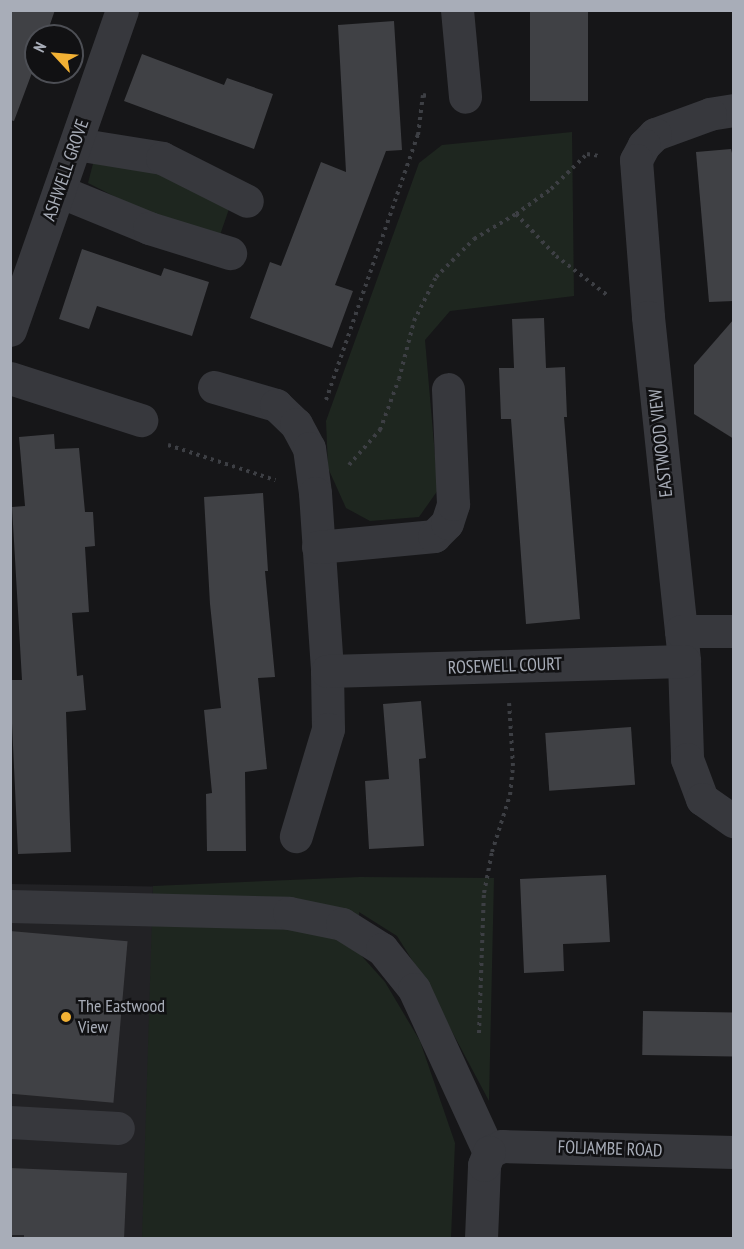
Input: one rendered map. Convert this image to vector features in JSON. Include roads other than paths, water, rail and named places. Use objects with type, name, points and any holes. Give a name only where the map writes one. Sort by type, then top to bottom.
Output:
[{"type":"street","name":"ASHWELL GROVE","points":[[10,330],[122,10]]},
{"type":"street","points":[[456,10],[465,97]]},
{"type":"street","name":"EASTWOOD VIEW","points":[[734,110],[710,114],[655,134],[644,145],[636,160],[648,317],[682,646],[687,759],[702,799],[734,821]]},
{"type":"street","points":[[76,144],[162,158],[247,201]]},
{"type":"street","points":[[59,190],[149,228],[230,253]]},
{"type":"street","points":[[10,378],[141,420]]},
{"type":"street","points":[[214,387],[276,405],[296,424],[309,448],[315,493],[327,671],[328,729],[296,836]]},
{"type":"street","points":[[318,547],[434,536],[447,523],[453,504],[448,389]]},
{"type":"street","name":"ROSEWELL COURT","points":[[327,671],[506,666],[682,646],[734,632]]},
{"type":"street","points":[[10,906],[289,913],[342,924],[382,949],[414,989],[489,1152],[484,1165],[481,1239]]},
{"type":"street","points":[[10,1122],[118,1128]]},
{"type":"street","name":"FOLJAMBE ROAD","points":[[489,1152],[502,1146],[734,1152]]},
{"type":"place","name":"The Eastwood View","points":[[66,1017]]}]
